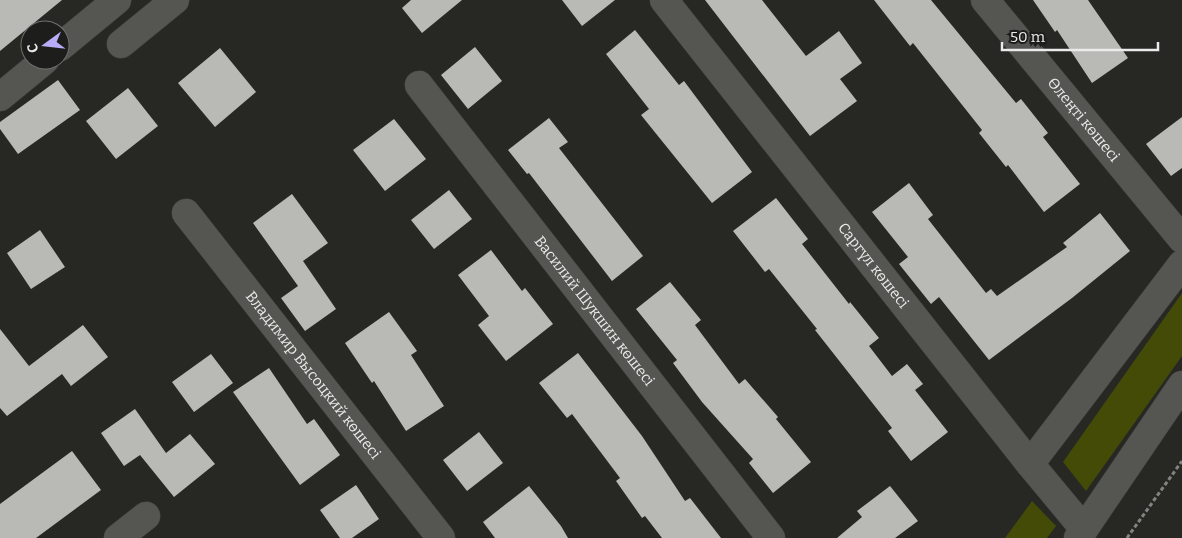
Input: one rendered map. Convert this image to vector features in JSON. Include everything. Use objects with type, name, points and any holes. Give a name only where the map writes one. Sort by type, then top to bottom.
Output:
[{"type":"street","points":[[70,39],[117,0]]},
{"type":"street","points":[[121,44],[175,0]]},
{"type":"street","name":"Саргүл көшесі","points":[[664,0],[1030,464],[1081,534]]},
{"type":"street","name":"Өлеңті көшесі","points":[[985,0],[1182,239]]},
{"type":"street","points":[[0,97],[33,70]]},
{"type":"street","name":"Василий Шукшин көшесі","points":[[419,85],[771,538]]},
{"type":"street","name":"Владимир Высоцкий көшесі","points":[[186,213],[441,538]]},
{"type":"street","points":[[1030,464],[1182,264]]},
{"type":"street","points":[[1081,534],[1182,385]]},
{"type":"street","points":[[118,538],[146,516]]},
{"type":"path","points":[[1127,538],[1182,461]]},
{"type":"green space","points":[[1182,293],[1182,356],[1086,491],[1063,462]]},
{"type":"green space","points":[[1032,501],[1056,526],[1047,538],[1005,538]]},
{"type":"building","points":[[0,0],[62,0],[38,20],[20,20],[20,35],[0,51]]},
{"type":"building","points":[[411,0],[462,0],[422,33],[402,8]]},
{"type":"building","points":[[562,0],[615,0],[582,26]]},
{"type":"building","points":[[705,0],[762,0],[806,56],[839,31],[862,63],[840,79],[857,101],[810,136]]},
{"type":"building","points":[[874,0],[931,0],[1016,103],[1021,99],[1048,133],[1043,137],[1080,184],[1044,212],[1008,165],[1006,167],[979,133],[982,130],[913,43],[910,46]]},
{"type":"building","points":[[1033,0],[1088,0],[1128,58],[1092,83],[1057,30],[1055,32]]},
{"type":"building","points":[[635,30],[679,85],[684,81],[752,172],[712,203],[641,115],[649,109],[606,54]]},
{"type":"building","points":[[475,47],[502,81],[468,109],[441,75]]},
{"type":"building","points":[[220,48],[256,92],[215,127],[178,83]]},
{"type":"building","points":[[58,80],[80,110],[18,154],[0,129],[0,122]]},
{"type":"building","points":[[128,88],[158,126],[116,159],[86,121]]},
{"type":"building","points":[[1182,117],[1182,168],[1171,176],[1146,144]]},
{"type":"building","points":[[549,118],[568,142],[559,148],[643,256],[612,281],[529,173],[527,174],[508,150]]},
{"type":"building","points":[[394,119],[426,159],[385,191],[353,150]]},
{"type":"building","points":[[909,183],[933,215],[928,219],[986,293],[991,289],[997,296],[1067,247],[1063,243],[1100,213],[1130,251],[1072,298],[989,360],[939,297],[931,304],[899,264],[908,257],[872,212]]},
{"type":"building","points":[[449,190],[472,219],[434,249],[411,220]]},
{"type":"building","points":[[292,194],[328,243],[303,261],[336,309],[305,331],[281,298],[298,286],[253,223]]},
{"type":"building","points":[[776,198],[808,239],[802,244],[849,304],[850,302],[879,338],[869,346],[892,376],[907,364],[923,384],[915,390],[948,432],[911,461],[888,431],[892,428],[815,330],[817,329],[769,269],[765,272],[733,231]]},
{"type":"building","points":[[40,230],[65,267],[31,289],[7,253]]},
{"type":"building","points":[[491,250],[522,291],[525,288],[553,324],[506,361],[478,325],[489,316],[458,275]]},
{"type":"building","points":[[670,282],[701,320],[695,325],[739,384],[745,379],[778,417],[776,419],[811,462],[773,493],[749,463],[753,459],[702,402],[673,363],[677,360],[636,309]]},
{"type":"building","points":[[389,312],[417,351],[411,355],[444,406],[406,431],[374,381],[372,383],[345,343]]},
{"type":"building","points":[[83,325],[108,357],[71,386],[62,374],[7,416],[0,408],[0,329],[29,366]]},
{"type":"building","points":[[578,353],[642,436],[685,501],[690,498],[721,538],[662,538],[645,516],[642,518],[616,481],[620,478],[572,414],[567,418],[539,383]]},
{"type":"building","points":[[211,354],[233,383],[194,412],[172,382]]},
{"type":"building","points":[[269,368],[307,424],[314,419],[340,455],[300,485],[233,392]]},
{"type":"building","points":[[135,409],[166,453],[190,434],[215,464],[174,497],[140,455],[124,466],[101,433]]},
{"type":"building","points":[[479,432],[503,463],[467,491],[443,460]]},
{"type":"building","points":[[72,451],[101,490],[36,538],[0,538],[0,504]]},
{"type":"building","points":[[356,485],[379,519],[352,538],[340,538],[320,510]]},
{"type":"building","points":[[529,486],[561,526],[568,538],[495,538],[483,522]]},
{"type":"building","points":[[890,486],[918,521],[895,538],[837,538],[862,517],[857,511]]}]
